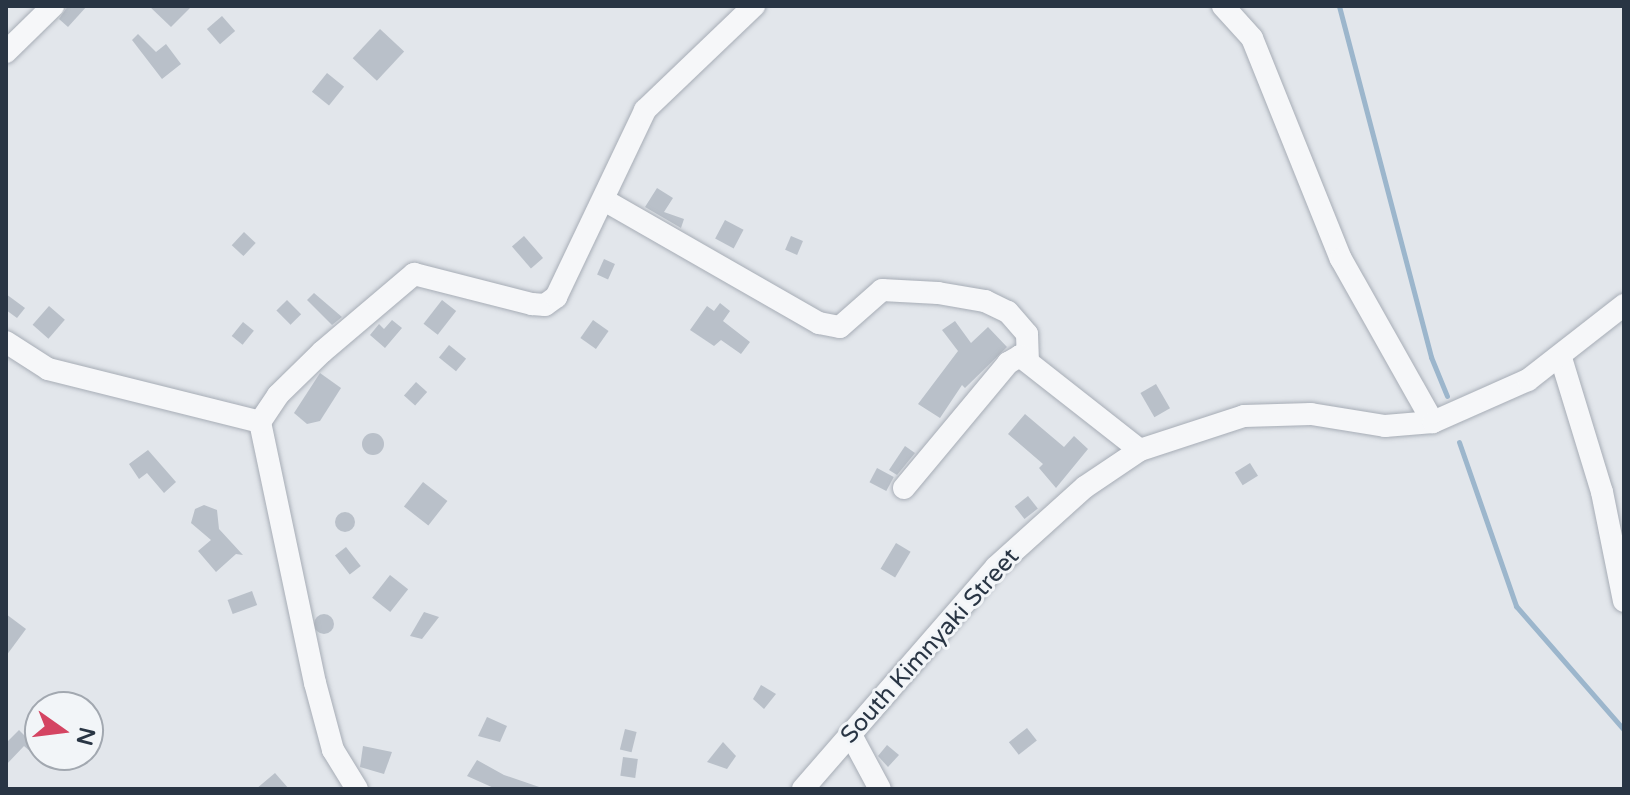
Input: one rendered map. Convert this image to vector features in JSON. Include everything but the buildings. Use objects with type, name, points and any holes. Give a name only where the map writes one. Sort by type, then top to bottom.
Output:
[{"type":"street","points":[[6,52],[53,6]]},
{"type":"street","points":[[260,422],[311,363],[414,274],[545,305],[564,284],[645,110],[754,6]]},
{"type":"street","points":[[1223,6],[1252,38],[1341,259],[1433,422]]},
{"type":"street","points":[[604,200],[819,323],[840,327],[882,290],[938,293],[985,301],[1008,312],[1027,334],[1028,358],[1140,450]]},
{"type":"street","name":"South Kimnyaki Street","points":[[803,789],[996,567],[1085,487],[1140,450],[1244,416],[1311,414],[1385,426],[1433,422],[1490,400],[1561,358],[1624,305]]},
{"type":"street","points":[[6,342],[48,369],[260,422]]},
{"type":"street","points":[[904,488],[1008,363],[1028,358]]},
{"type":"street","points":[[1561,358],[1602,492],[1624,601]]},
{"type":"street","points":[[260,422],[318,696],[333,750],[357,789]]},
{"type":"street","points":[[851,735],[880,789]]},
{"type":"waterway","points":[[1339,6],[1431,357],[1447,396]]},
{"type":"waterway","points":[[1459,442],[1516,606],[1624,730]]}]
